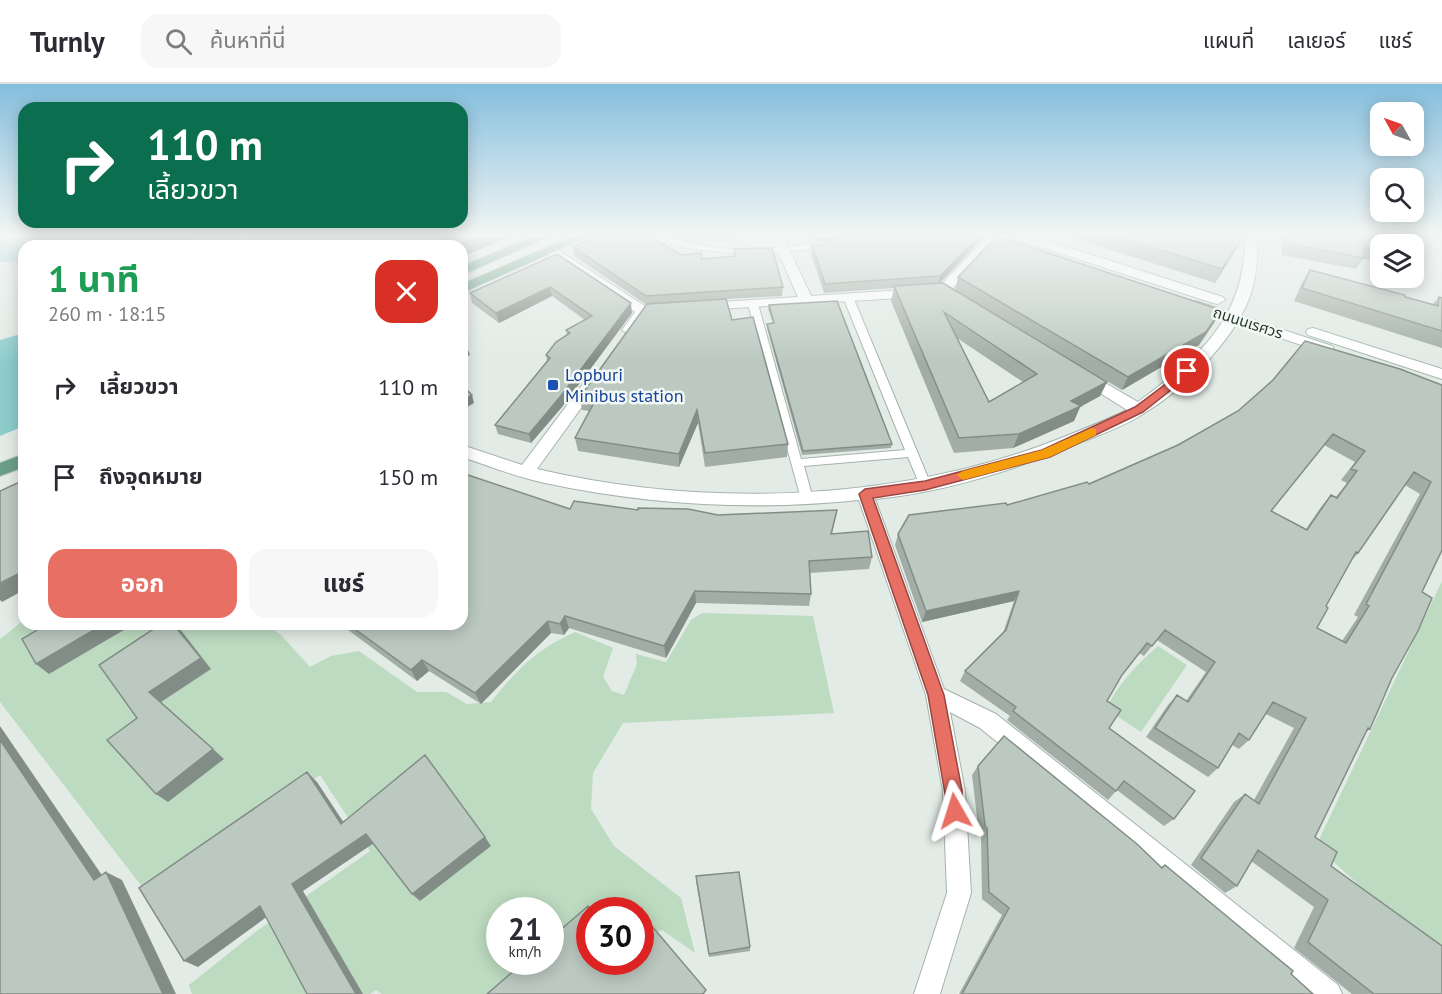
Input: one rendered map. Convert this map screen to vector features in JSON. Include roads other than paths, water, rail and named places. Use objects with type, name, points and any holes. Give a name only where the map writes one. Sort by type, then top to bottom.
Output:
[{"type":"main road","points":[[0,471],[18,463]]},
{"type":"street","points":[[600,278],[648,310],[622,339]]},
{"type":"street","points":[[796,278],[806,300]]},
{"type":"street","points":[[943,291],[954,278]]},
{"type":"street","name":"ถนนนเรศวร","points":[[1124,278],[1442,374]]},
{"type":"street","name":"ถนนนเรศวร","points":[[1140,278],[1442,388]]},
{"type":"street","points":[[468,453],[544,477],[670,496],[807,499],[865,494],[925,485],[1046,453],[1139,410],[1203,359],[1237,313],[1247,278]]},
{"type":"street","points":[[687,308],[943,291],[972,309]]},
{"type":"street","points":[[527,471],[602,367]]},
{"type":"street","points":[[1070,368],[1139,410]]},
{"type":"street","points":[[865,494],[936,695],[954,790],[959,893],[927,994]]},
{"type":"street","points":[[936,695],[988,721],[1172,871],[1329,994]]},
{"type":"lane","points":[[848,297],[925,485]]},
{"type":"lane","points":[[753,304],[807,499]]},
{"type":"lane","points":[[797,463],[912,453]]},
{"type":"water","points":[[18,335],[18,428],[0,436],[0,340]]},
{"type":"place","name":"Lopburi Minibus station","points":[[553,385]]}]
